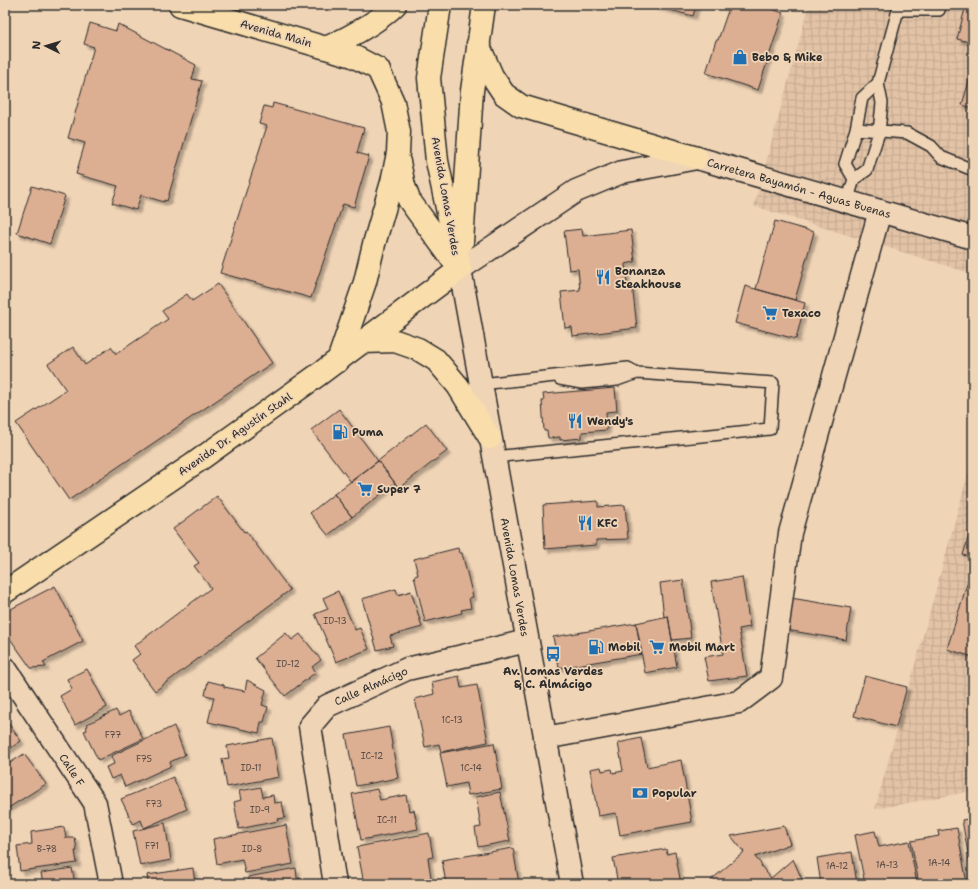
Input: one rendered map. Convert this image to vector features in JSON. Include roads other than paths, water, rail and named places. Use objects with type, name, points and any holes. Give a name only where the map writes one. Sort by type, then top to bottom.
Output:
[{"type":"highway","name":"Avenida Main","points":[[180,5],[353,56],[378,69],[394,102],[400,132],[398,153]]},
{"type":"highway","points":[[326,48],[346,39],[388,13],[395,5]]},
{"type":"highway","name":"Avenida Lomas Verdes","points":[[440,5],[429,78],[437,161],[460,269]]},
{"type":"highway","name":"Avenida Lomas Verdes","points":[[460,269],[472,91],[484,5]]},
{"type":"highway","points":[[478,44],[492,76],[504,94],[521,106],[697,158]]},
{"type":"highway","points":[[398,153],[404,186],[410,200],[460,269]]},
{"type":"highway","points":[[338,361],[365,282],[374,244],[392,182],[398,153]]},
{"type":"highway","name":"Avenida Dr. Agustín Stahl","points":[[5,592],[195,463],[338,361],[460,269]]},
{"type":"highway","points":[[363,342],[395,342],[418,349],[436,360],[458,386],[492,447]]},
{"type":"street","name":"Carretera Bayamón - Aguas Buenas","points":[[460,269],[576,191],[622,172],[697,158],[973,238]]},
{"type":"street","points":[[545,738],[739,702],[771,678],[790,533],[880,211]]},
{"type":"street","name":"Avenida Lomas Verdes","points":[[460,269],[572,884]]},
{"type":"street","name":"Calle Almácigo","points":[[336,884],[310,726],[327,706],[406,669],[527,641]]},
{"type":"street","name":"Calle F","points":[[5,668],[94,803],[111,884]]},
{"type":"lane","points":[[847,202],[854,179],[867,170],[879,132],[882,103],[878,83],[897,7],[939,10],[941,5]]},
{"type":"lane","points":[[854,179],[846,164],[856,129],[862,98],[878,83]]},
{"type":"lane","points":[[856,129],[907,133],[931,146],[941,157],[973,170]]},
{"type":"lane","points":[[481,384],[628,368],[637,373]]},
{"type":"lane","points":[[492,447],[770,429],[773,383],[637,373],[617,380],[582,383],[546,377]]},
{"type":"place","name":"Bebo & Mike","points":[[740,57]]},
{"type":"place","name":"Bonanza Steakhouse","points":[[603,277]]},
{"type":"place","name":"Texaco","points":[[770,313]]},
{"type":"place","name":"Wendy's","points":[[575,421]]},
{"type":"place","name":"Puma","points":[[340,432]]},
{"type":"place","name":"Super 7","points":[[365,489]]},
{"type":"place","name":"KFC","points":[[585,523]]},
{"type":"place","name":"Mobil","points":[[596,647]]},
{"type":"place","name":"Mobil Mart","points":[[657,647]]},
{"type":"place","name":"Av. Lomas Verdes & C. Almácigo","points":[[553,654]]},
{"type":"place","name":"Popular","points":[[640,793]]}]
